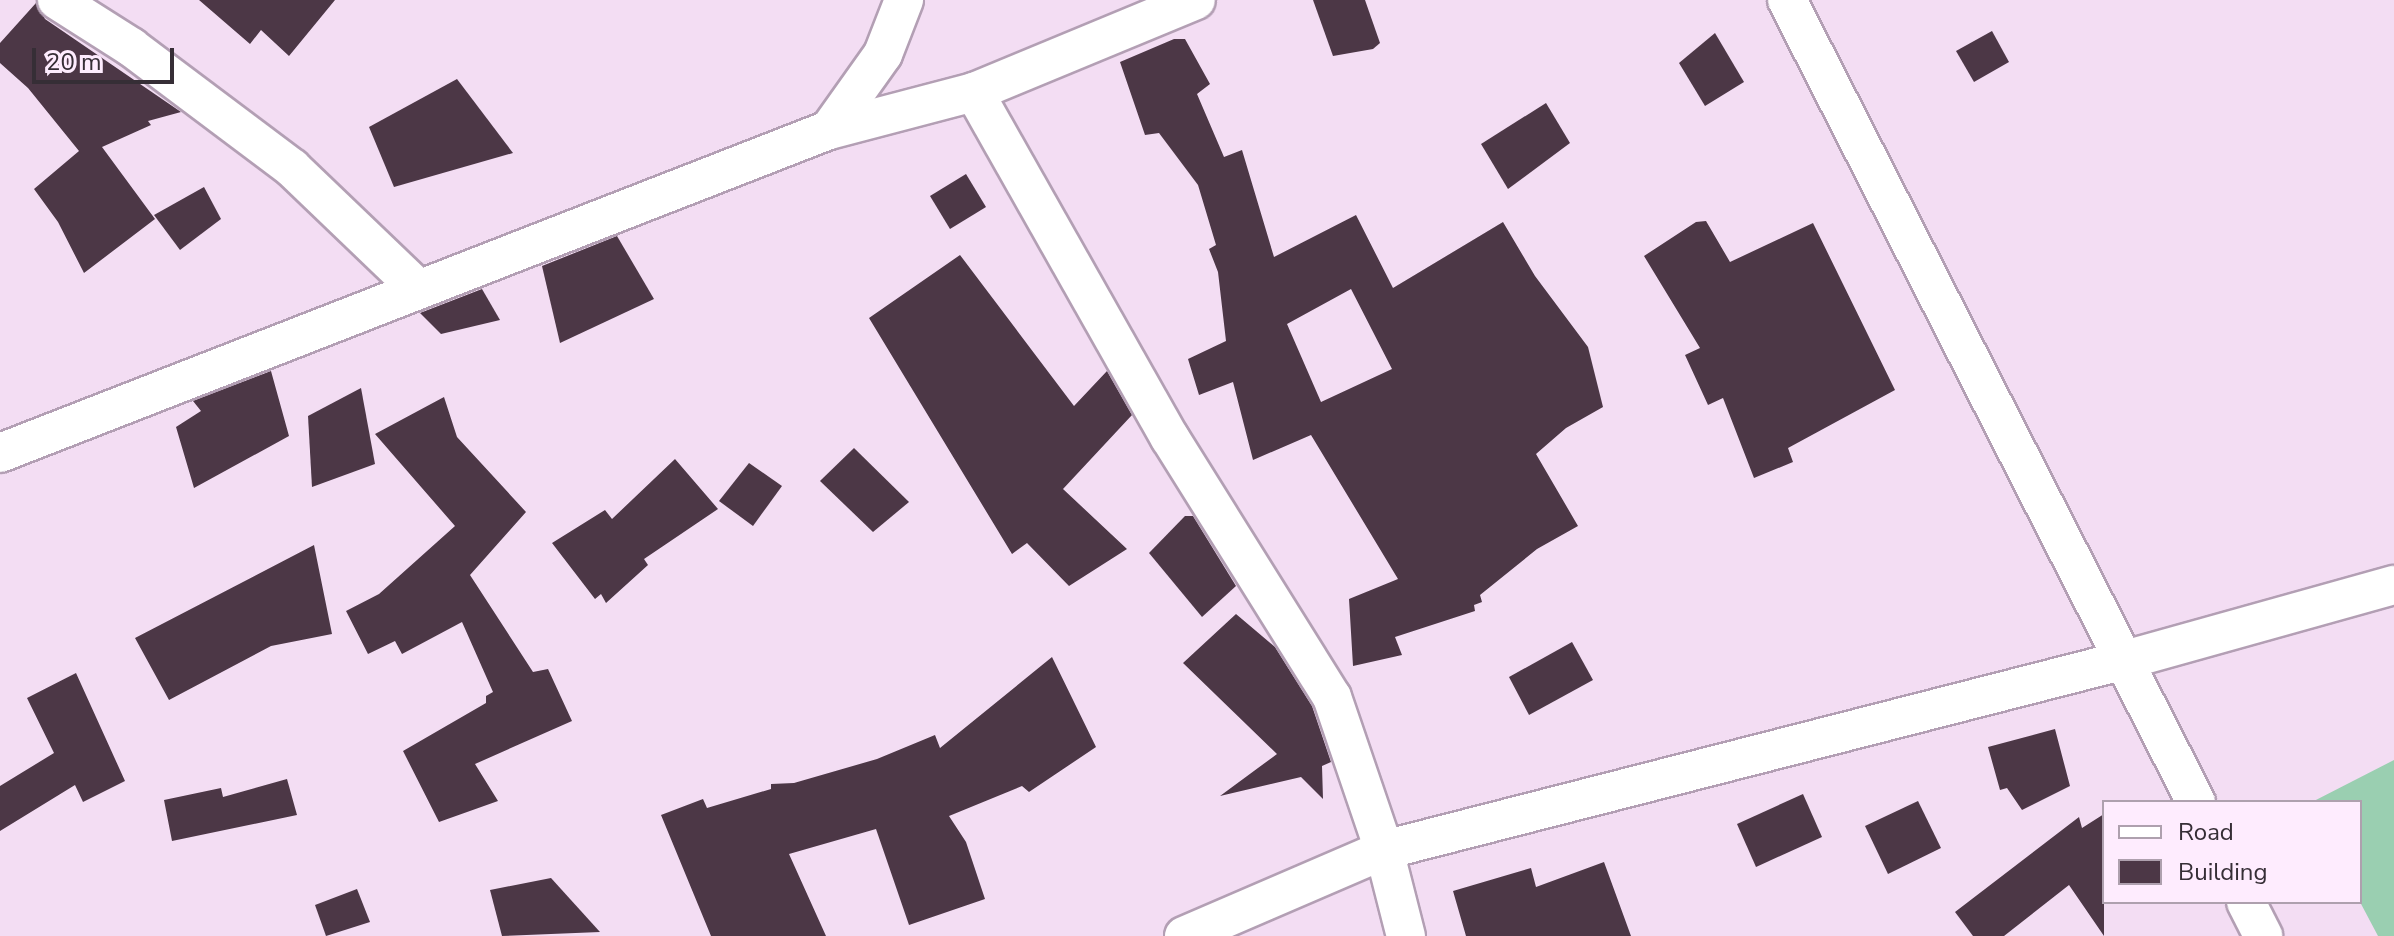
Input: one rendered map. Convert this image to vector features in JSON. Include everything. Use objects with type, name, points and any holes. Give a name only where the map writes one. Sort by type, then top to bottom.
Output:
[{"type":"street","points":[[57,0],[131,47],[292,168],[418,289]]},
{"type":"street","points":[[829,130],[883,54],[904,0]]},
{"type":"street","points":[[0,453],[829,130],[974,92],[1196,0]]},
{"type":"street","points":[[1787,0],[2195,800]]},
{"type":"street","points":[[974,92],[1170,438],[1332,697],[1384,850],[1406,936]]},
{"type":"street","points":[[1184,936],[1384,850],[2125,660],[2394,585]]},
{"type":"street","points":[[2247,904],[2263,936]]},
{"type":"green space","points":[[2394,760],[2394,936],[2378,936],[2361,904],[2362,800],[2316,800]]},
{"type":"building","points":[[199,0],[335,0],[289,56],[261,30],[250,44]]},
{"type":"building","points":[[1313,0],[1365,0],[1380,43],[1373,49],[1333,56]]},
{"type":"building","points":[[36,3],[45,19],[181,112],[148,121],[151,125],[102,147],[155,219],[84,273],[58,222],[34,189],[79,151],[28,88],[0,63],[0,43]]},
{"type":"building","points":[[1992,31],[2009,62],[1974,82],[1956,51]]},
{"type":"building","points":[[1715,33],[1744,82],[1705,106],[1679,63]]},
{"type":"building","points":[[1174,39],[1185,39],[1210,84],[1197,94],[1224,157],[1242,150],[1274,257],[1356,215],[1393,288],[1503,222],[1535,276],[1588,347],[1603,407],[1566,428],[1536,454],[1578,526],[1537,549],[1480,595],[1482,602],[1474,605],[1475,611],[1395,637],[1402,655],[1353,666],[1349,599],[1398,579],[1311,435],[1253,460],[1233,382],[1199,395],[1188,359],[1226,341],[1218,272],[1209,249],[1216,245],[1198,185],[1159,133],[1145,135],[1120,62]],"holes":[[[1351,289],[1392,369],[1321,402],[1287,324]]]},
{"type":"building","points":[[457,79],[513,153],[394,187],[369,127]]},
{"type":"building","points":[[1546,103],[1570,143],[1508,189],[1481,144]]},
{"type":"building","points":[[966,174],[986,207],[950,229],[930,196]]},
{"type":"building","points":[[204,187],[221,219],[180,250],[154,215]]},
{"type":"building","points":[[1706,221],[1730,262],[1813,223],[1895,390],[1788,448],[1793,462],[1754,478],[1723,398],[1708,405],[1685,355],[1700,348],[1644,256],[1696,222]]},
{"type":"building","points":[[617,236],[654,299],[560,343],[542,266]]},
{"type":"building","points":[[960,255],[1074,406],[1107,371],[1132,415],[1063,489],[1127,549],[1069,586],[1027,543],[1012,554],[869,318]]},
{"type":"building","points":[[482,289],[500,320],[441,334],[420,313]]},
{"type":"building","points":[[271,371],[289,436],[194,488],[176,427],[201,411],[193,401]]},
{"type":"building","points":[[361,388],[375,464],[312,487],[308,416]]},
{"type":"building","points":[[444,397],[457,437],[526,512],[470,575],[533,672],[548,669],[572,721],[475,764],[498,801],[439,822],[403,751],[486,703],[486,696],[493,692],[462,622],[402,654],[395,641],[368,654],[346,611],[379,594],[455,526],[375,434]]},
{"type":"building","points":[[854,448],[909,502],[873,532],[820,481]]},
{"type":"building","points":[[675,459],[718,509],[644,559],[648,565],[606,603],[601,594],[595,599],[552,543],[605,510],[612,519]]},
{"type":"building","points":[[749,463],[782,486],[753,526],[719,501]]},
{"type":"building","points":[[1185,516],[1193,516],[1236,586],[1202,617],[1149,553]]},
{"type":"building","points":[[314,545],[332,634],[271,646],[169,700],[135,638]]},
{"type":"building","points":[[1236,614],[1275,647],[1312,706],[1331,762],[1322,766],[1323,799],[1301,777],[1220,796],[1277,754],[1183,663]]},
{"type":"building","points":[[1572,642],[1593,680],[1529,715],[1509,677]]},
{"type":"building","points":[[1052,657],[1096,747],[1029,792],[1022,786],[949,816],[966,842],[985,899],[909,925],[876,829],[789,854],[826,936],[711,936],[661,815],[703,799],[707,808],[771,789],[771,784],[794,783],[877,759],[935,735],[940,748]]},
{"type":"building","points":[[76,673],[125,781],[83,802],[75,785],[0,831],[0,786],[54,753],[27,698]]},
{"type":"building","points":[[2055,729],[2070,786],[2022,810],[2007,788],[2000,790],[1988,747]]},
{"type":"building","points":[[287,779],[297,815],[172,841],[164,800],[221,788],[223,797]]},
{"type":"building","points":[[1803,794],[1822,837],[1756,867],[1737,824]]},
{"type":"building","points":[[1918,801],[1941,848],[1888,874],[1865,826]]},
{"type":"building","points":[[2102,815],[2104,936],[2069,885],[2004,936],[1973,936],[1955,912],[2079,817],[2082,828]]},
{"type":"building","points":[[1604,862],[1631,936],[1466,936],[1453,891],[1531,868],[1536,887]]},
{"type":"building","points":[[551,878],[600,932],[502,936],[490,890]]},
{"type":"building","points":[[357,889],[370,922],[326,936],[315,905]]}]
